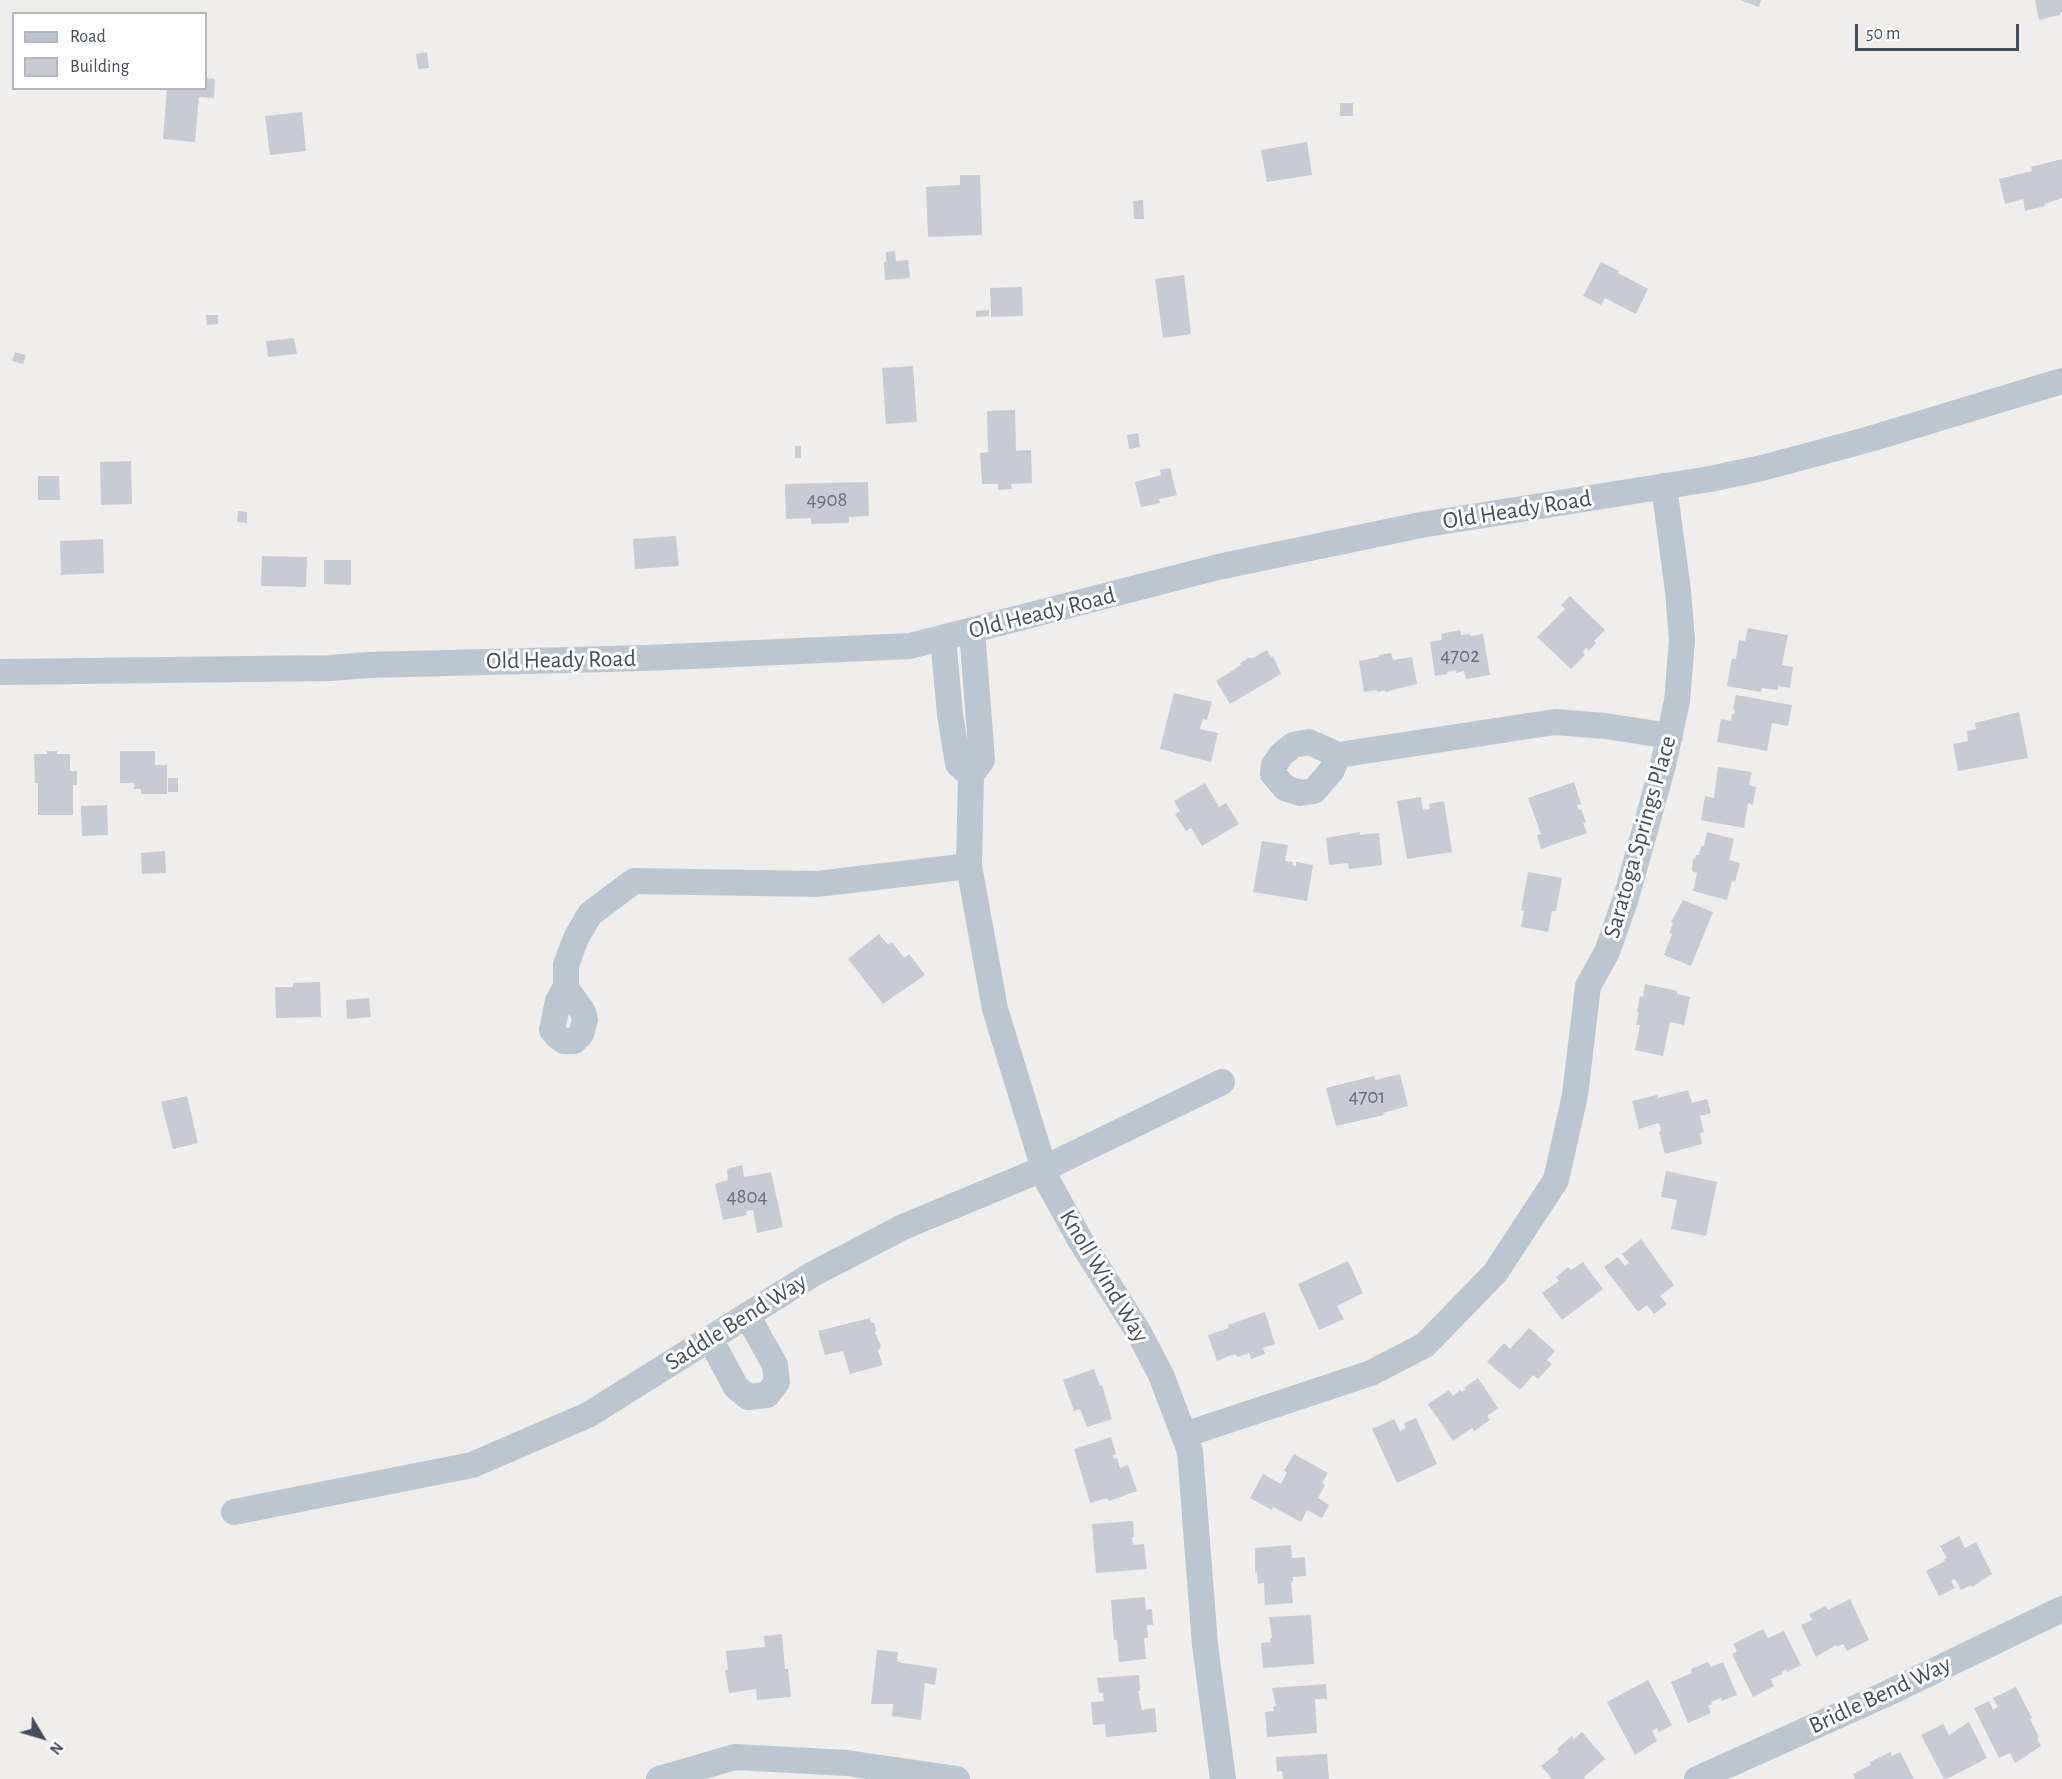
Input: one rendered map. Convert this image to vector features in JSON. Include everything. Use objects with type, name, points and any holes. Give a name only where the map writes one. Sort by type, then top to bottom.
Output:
[{"type":"street","name":"Old Heady Road","points":[[0,672],[331,668],[368,665],[647,658],[910,646],[1218,567],[1421,525],[1710,479],[1870,439],[2062,381]]},
{"type":"street","name":"Saratoga Springs Place","points":[[1184,1435],[1371,1373],[1425,1345],[1496,1273],[1556,1180],[1575,1095],[1588,986],[1607,952],[1626,898],[1663,765],[1677,701],[1682,640],[1664,486]]},
{"type":"street","name":"Knoll Wind Way","points":[[972,630],[982,760],[971,775],[969,866],[995,1009],[1048,1182],[1079,1238],[1140,1333],[1161,1375],[1191,1451],[1205,1644],[1223,1779]]},
{"type":"street","points":[[943,639],[950,714],[958,765],[971,775]]},
{"type":"street","points":[[1338,755],[1555,722],[1605,726],[1670,736]]},
{"type":"street","points":[[566,987],[566,965],[576,938],[590,914],[634,881],[817,884],[969,866]]},
{"type":"street","name":"Saddle Bend Way","points":[[234,1512],[472,1465],[588,1415],[813,1274],[903,1227],[1045,1168],[1222,1082]]},
{"type":"street","points":[[710,1339],[736,1387],[748,1397],[766,1395],[777,1382],[775,1365],[747,1316]]},
{"type":"street","name":"Bridle Bend Way","points":[[1697,1779],[1884,1695],[2062,1609]]},
{"type":"street","points":[[659,1779],[735,1757],[847,1763],[906,1775],[957,1779]]},
{"type":"building","points":[[1740,0],[1761,0],[1759,7]]},
{"type":"building","points":[[2035,0],[2062,0],[2062,12],[2060,15],[2039,20]]},
{"type":"building","points":[[427,52],[429,68],[418,69],[416,54]]},
{"type":"building","points":[[207,78],[215,79],[214,98],[199,97],[195,142],[163,139],[167,90],[207,90]]},
{"type":"building","points":[[1340,103],[1353,103],[1353,116],[1340,116]]},
{"type":"building","points":[[302,112],[306,151],[270,155],[265,116]]},
{"type":"building","points":[[1307,142],[1312,175],[1267,182],[1261,150]]},
{"type":"building","points":[[2062,159],[2062,198],[2044,204],[2045,206],[2025,211],[2023,199],[2005,204],[1999,179],[2032,171],[2031,167]]},
{"type":"building","points":[[960,175],[980,175],[982,235],[928,237],[926,187],[960,185]]},
{"type":"building","points":[[1143,200],[1144,219],[1134,219],[1133,201]]},
{"type":"building","points":[[895,251],[896,261],[908,260],[910,278],[885,280],[886,252]]},
{"type":"building","points":[[1601,262],[1648,289],[1636,314],[1605,298],[1601,305],[1583,296]]},
{"type":"building","points":[[1184,275],[1191,334],[1163,338],[1155,279]]},
{"type":"building","points":[[1022,287],[1023,316],[991,317],[990,288]]},
{"type":"building","points":[[989,310],[989,316],[976,317],[976,311]]},
{"type":"building","points":[[206,315],[218,315],[218,324],[207,325]]},
{"type":"building","points":[[294,338],[297,354],[268,357],[266,341]]},
{"type":"building","points":[[15,352],[26,355],[23,364],[12,361]]},
{"type":"building","points":[[913,366],[917,422],[886,424],[882,368]]},
{"type":"building","points":[[1015,410],[1016,451],[1031,450],[1032,483],[1011,484],[1012,489],[998,490],[998,484],[982,484],[980,453],[988,452],[987,411]]},
{"type":"building","points":[[1138,433],[1140,447],[1129,449],[1127,435]]},
{"type":"building","points":[[795,446],[801,446],[801,458],[795,458]]},
{"type":"building","points":[[131,461],[132,504],[101,505],[100,462]]},
{"type":"building","points":[[1170,468],[1177,495],[1159,499],[1160,503],[1141,507],[1135,482],[1161,475],[1160,470]]},
{"type":"building","points":[[38,476],[59,476],[60,500],[38,500]]},
{"type":"building","points":[[868,482],[869,516],[849,517],[849,523],[811,524],[811,518],[786,519],[785,484]]},
{"type":"building","points":[[238,511],[247,512],[247,523],[237,522]]},
{"type":"building","points":[[676,536],[679,566],[635,569],[633,539]]},
{"type":"building","points":[[103,539],[104,573],[61,575],[60,541]]},
{"type":"building","points":[[262,556],[307,557],[306,587],[261,586]]},
{"type":"building","points":[[324,560],[351,560],[351,585],[324,584]]},
{"type":"building","points":[[1570,596],[1605,630],[1594,641],[1596,643],[1589,651],[1586,648],[1583,652],[1585,655],[1571,669],[1537,637],[1565,609],[1561,605]]},
{"type":"building","points":[[1748,628],[1788,635],[1782,665],[1793,667],[1790,688],[1778,686],[1778,690],[1762,688],[1761,692],[1727,686],[1732,658],[1736,659],[1739,640],[1745,641]]},
{"type":"building","points":[[1460,630],[1461,635],[1483,634],[1490,675],[1466,679],[1464,671],[1456,673],[1456,670],[1435,676],[1430,642],[1442,640],[1441,634]]},
{"type":"building","points":[[1267,650],[1271,657],[1273,656],[1281,674],[1230,704],[1216,681],[1241,665],[1240,663]]},
{"type":"building","points":[[1391,653],[1393,660],[1412,657],[1417,684],[1385,692],[1385,690],[1377,692],[1377,690],[1364,692],[1359,661]]},
{"type":"building","points":[[1174,693],[1212,702],[1207,720],[1203,719],[1200,729],[1218,733],[1211,762],[1160,749]]},
{"type":"building","points":[[1736,695],[1792,705],[1788,726],[1772,723],[1767,751],[1717,742],[1721,719],[1731,721],[1732,714],[1734,714]]},
{"type":"building","points":[[2019,712],[2028,758],[1958,771],[1953,744],[1968,741],[1967,731],[1976,729],[1975,723]]},
{"type":"building","points":[[47,751],[70,754],[70,771],[77,771],[77,785],[73,785],[73,815],[38,815],[38,783],[35,783],[34,754],[47,754]]},
{"type":"building","points":[[120,751],[155,751],[155,765],[167,765],[167,794],[141,794],[141,789],[134,789],[135,783],[120,783]]},
{"type":"building","points":[[1718,767],[1752,772],[1749,785],[1756,787],[1753,805],[1748,803],[1744,828],[1701,820],[1705,796],[1714,798]]},
{"type":"building","points":[[168,778],[178,778],[178,792],[168,792]]},
{"type":"building","points":[[1574,782],[1581,804],[1577,805],[1586,822],[1583,823],[1587,833],[1541,849],[1537,835],[1541,834],[1528,798]]},
{"type":"building","points":[[1205,783],[1219,807],[1226,803],[1239,824],[1202,846],[1191,828],[1186,831],[1175,814],[1180,811],[1174,801]]},
{"type":"building","points":[[1421,797],[1423,810],[1430,809],[1429,804],[1444,801],[1452,852],[1407,859],[1397,801]]},
{"type":"building","points":[[107,805],[108,835],[82,836],[81,806]]},
{"type":"building","points":[[1360,832],[1360,835],[1379,833],[1382,865],[1349,869],[1348,863],[1329,865],[1326,838]]},
{"type":"building","points":[[1707,832],[1734,839],[1729,860],[1740,863],[1727,900],[1693,891],[1697,873],[1692,871],[1693,858],[1699,855],[1701,846],[1704,846]]},
{"type":"building","points":[[1262,841],[1288,845],[1285,861],[1293,862],[1292,865],[1296,866],[1296,862],[1313,865],[1307,901],[1253,892]]},
{"type":"building","points":[[165,851],[166,873],[142,874],[141,853]]},
{"type":"building","points":[[1528,872],[1562,878],[1556,911],[1552,911],[1548,932],[1521,927],[1524,911],[1521,910]]},
{"type":"building","points":[[1683,900],[1713,912],[1691,966],[1664,955],[1672,934],[1669,933],[1673,923],[1671,922]]},
{"type":"building","points":[[879,934],[888,945],[892,942],[904,958],[909,954],[925,975],[883,1004],[848,959]]},
{"type":"building","points":[[320,982],[321,1017],[276,1018],[275,987],[293,987],[293,983]]},
{"type":"building","points":[[1645,984],[1677,991],[1677,994],[1690,997],[1684,1025],[1670,1022],[1663,1056],[1635,1050],[1640,1025],[1636,1025],[1639,1013],[1637,1012]]},
{"type":"building","points":[[369,998],[371,1017],[347,1019],[346,1000]]},
{"type":"building","points":[[1400,1074],[1408,1106],[1383,1113],[1384,1115],[1336,1126],[1326,1088],[1374,1076],[1375,1080]]},
{"type":"building","points":[[1688,1090],[1692,1103],[1707,1099],[1711,1113],[1700,1116],[1704,1132],[1700,1133],[1702,1144],[1665,1154],[1659,1123],[1639,1129],[1632,1101],[1657,1095],[1658,1098]]},
{"type":"building","points":[[187,1096],[198,1143],[173,1149],[161,1102]]},
{"type":"building","points":[[742,1165],[744,1177],[771,1172],[783,1227],[757,1233],[753,1210],[746,1211],[747,1215],[723,1220],[715,1184],[728,1180],[727,1169]]},
{"type":"building","points":[[1666,1171],[1717,1182],[1706,1236],[1671,1229],[1677,1200],[1661,1197]]},
{"type":"building","points":[[1641,1239],[1674,1285],[1660,1296],[1667,1304],[1654,1314],[1647,1305],[1638,1312],[1604,1267],[1618,1257],[1625,1266],[1629,1263],[1622,1254]]},
{"type":"building","points":[[1348,1261],[1363,1293],[1337,1306],[1344,1319],[1319,1330],[1298,1284]]},
{"type":"building","points":[[1583,1262],[1603,1289],[1562,1320],[1542,1293],[1559,1281],[1556,1277],[1568,1267],[1571,1270]]},
{"type":"building","points":[[1265,1312],[1275,1344],[1263,1348],[1265,1354],[1251,1359],[1249,1353],[1238,1357],[1235,1354],[1217,1361],[1208,1335]]},
{"type":"building","points":[[870,1318],[871,1323],[874,1323],[875,1333],[881,1346],[878,1351],[883,1365],[850,1374],[843,1351],[825,1355],[818,1331]]},
{"type":"building","points":[[1529,1328],[1555,1351],[1547,1360],[1552,1364],[1538,1379],[1533,1375],[1520,1390],[1487,1362],[1504,1343],[1510,1349]]},
{"type":"building","points":[[1094,1369],[1100,1386],[1102,1385],[1112,1419],[1087,1427],[1080,1409],[1074,1411],[1063,1380]]},
{"type":"building","points":[[1478,1378],[1498,1408],[1487,1416],[1490,1420],[1474,1431],[1472,1428],[1453,1441],[1428,1404],[1449,1390],[1453,1396],[1460,1390],[1462,1392]]},
{"type":"building","points":[[1416,1418],[1437,1464],[1397,1483],[1372,1429],[1394,1419],[1400,1431],[1406,1428],[1404,1423]]},
{"type":"building","points":[[1111,1437],[1116,1454],[1113,1455],[1114,1459],[1117,1458],[1120,1468],[1128,1465],[1137,1491],[1109,1501],[1107,1498],[1090,1503],[1074,1449]]},
{"type":"building","points":[[1294,1454],[1328,1473],[1322,1483],[1325,1485],[1318,1498],[1329,1505],[1322,1518],[1307,1510],[1301,1522],[1250,1498],[1263,1474],[1281,1484],[1287,1472],[1284,1471]]},
{"type":"building","points":[[1133,1521],[1133,1545],[1144,1544],[1147,1569],[1096,1573],[1092,1524]]},
{"type":"building","points":[[1959,1536],[1965,1548],[1976,1542],[1992,1574],[1972,1587],[1971,1585],[1961,1590],[1955,1579],[1951,1581],[1955,1588],[1939,1596],[1926,1571],[1947,1558],[1940,1546]]},
{"type":"building","points":[[1291,1545],[1292,1558],[1305,1557],[1306,1576],[1293,1577],[1291,1583],[1293,1603],[1265,1605],[1264,1583],[1258,1584],[1257,1572],[1255,1573],[1255,1548]]},
{"type":"building","points":[[1145,1597],[1146,1610],[1152,1609],[1153,1625],[1147,1625],[1148,1638],[1144,1638],[1146,1659],[1119,1662],[1117,1640],[1114,1640],[1111,1600]]},
{"type":"building","points":[[1850,1599],[1869,1640],[1847,1651],[1843,1644],[1837,1647],[1836,1645],[1816,1657],[1801,1625],[1812,1620],[1809,1614],[1826,1606],[1828,1610]]},
{"type":"building","points":[[1311,1615],[1314,1664],[1263,1668],[1261,1643],[1271,1642],[1270,1638],[1272,1638],[1269,1617]]},
{"type":"building","points":[[1763,1629],[1768,1638],[1784,1631],[1801,1665],[1787,1672],[1786,1669],[1782,1674],[1771,1679],[1774,1686],[1753,1697],[1732,1654],[1737,1651],[1733,1644]]},
{"type":"building","points":[[782,1634],[785,1669],[788,1669],[791,1697],[757,1700],[756,1689],[729,1693],[725,1670],[728,1670],[726,1651],[765,1647],[764,1636]]},
{"type":"building","points":[[877,1650],[898,1652],[897,1661],[902,1663],[937,1668],[935,1685],[925,1683],[921,1720],[892,1716],[893,1704],[871,1704]]},
{"type":"building","points":[[1708,1662],[1711,1667],[1723,1662],[1737,1695],[1722,1701],[1721,1698],[1711,1702],[1712,1704],[1708,1706],[1711,1713],[1688,1723],[1671,1682],[1692,1673],[1691,1669]]},
{"type":"building","points":[[1139,1675],[1140,1691],[1138,1691],[1142,1710],[1155,1708],[1157,1732],[1106,1737],[1105,1724],[1093,1725],[1091,1702],[1104,1701],[1103,1693],[1099,1693],[1097,1678]]},
{"type":"building","points":[[1648,1680],[1672,1725],[1659,1732],[1657,1728],[1652,1731],[1657,1741],[1635,1755],[1607,1702]]},
{"type":"building","points":[[1326,1684],[1327,1699],[1315,1699],[1317,1733],[1267,1737],[1265,1712],[1274,1711],[1273,1706],[1276,1706],[1272,1688]]},
{"type":"building","points":[[2016,1687],[2032,1718],[2030,1719],[2041,1746],[2015,1763],[2010,1753],[1999,1758],[1974,1708],[1989,1701],[1993,1710],[1998,1707],[1993,1698]]},
{"type":"building","points":[[1969,1722],[1987,1758],[1944,1779],[1921,1735],[1943,1724],[1949,1735]]},
{"type":"building","points":[[1582,1732],[1605,1759],[1584,1777],[1586,1779],[1552,1779],[1541,1766],[1559,1752],[1557,1749],[1572,1736],[1574,1739]]},
{"type":"building","points":[[1890,1752],[1892,1756],[1900,1752],[1914,1779],[1855,1779],[1853,1774]]},
{"type":"building","points":[[1327,1754],[1329,1779],[1283,1779],[1282,1771],[1277,1772],[1276,1757]]}]
